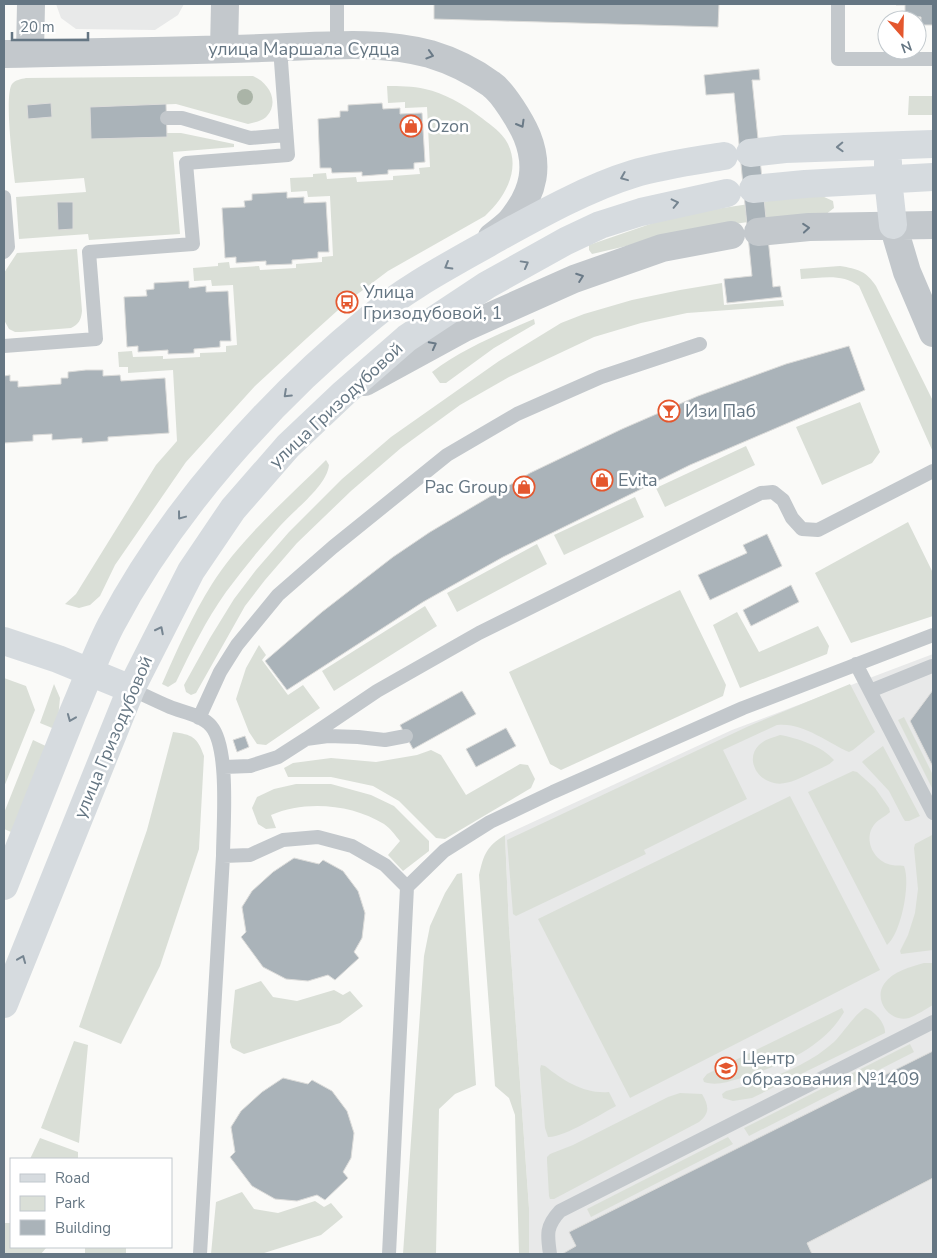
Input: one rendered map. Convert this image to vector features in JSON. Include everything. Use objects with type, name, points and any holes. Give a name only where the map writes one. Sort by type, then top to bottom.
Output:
[{"type":"street","points":[[17,53],[31,4]]},
{"type":"street","points":[[224,49],[225,4]]},
{"type":"street","name":"улица Маршала Судца","points":[[17,53],[337,46],[401,47],[432,55],[457,65],[492,84],[514,113],[524,129],[532,148],[535,169],[528,194],[514,218],[481,247]]},
{"type":"street","points":[[4,886],[90,673],[110,627],[137,578],[208,480],[274,406],[369,319],[424,280],[530,219],[632,174],[689,162],[768,150],[933,144]]},
{"type":"street","points":[[888,145],[888,179],[893,225],[907,272],[933,332]]},
{"type":"street","name":"улица Гризодубовой","points":[[4,1004],[131,689],[191,570],[233,509],[288,446],[344,393],[407,338],[487,285],[566,241],[600,225],[641,212],[740,191],[933,177]]},
{"type":"street","points":[[344,393],[464,328],[574,279],[662,248],[744,234],[809,227],[933,225]]},
{"type":"street","points":[[4,641],[58,659],[131,689]]},
{"type":"lane","points":[[337,4],[337,46]]},
{"type":"lane","points":[[838,4],[838,59],[933,59]]},
{"type":"lane","points":[[4,346],[96,339],[89,252],[193,244],[186,162],[288,155],[280,48]]},
{"type":"lane","points":[[167,118],[182,118],[250,138],[286,135]]},
{"type":"lane","points":[[4,198],[8,247],[4,252]]},
{"type":"lane","points":[[199,718],[220,672],[237,644],[278,594],[333,547],[447,456],[517,414],[602,377],[700,344]]},
{"type":"lane","points":[[224,767],[250,766],[278,757],[377,691],[479,633],[761,493],[773,492],[784,500],[792,518],[802,529],[818,530],[933,471]]},
{"type":"lane","points":[[389,1254],[407,887],[444,851],[490,822],[743,708],[933,635]]},
{"type":"lane","points":[[856,664],[933,813]]},
{"type":"lane","points":[[870,691],[932,666]]},
{"type":"lane","points":[[131,689],[199,718],[212,727],[221,749],[224,767],[223,856],[200,1254]]},
{"type":"lane","points":[[306,739],[328,736],[358,736],[385,740],[406,736]]},
{"type":"lane","points":[[223,856],[250,855],[283,840],[318,837],[352,846],[385,866],[407,887]]},
{"type":"lane","points":[[550,1254],[548,1234],[552,1220],[560,1211],[933,1022]]},
{"type":"shaded area","points":[[56,4],[184,4],[178,15],[155,30],[76,29],[61,18]]},
{"type":"shaded area","name":"Центр образования №1409","points":[[933,654],[933,1254],[529,1254],[529,1208],[509,928],[505,835],[732,730]]},
{"type":"green space","points":[[253,76],[267,87],[272,98],[272,104],[271,110],[265,118],[248,124],[176,104],[91,107],[92,139],[167,137],[167,133],[181,133],[234,144],[234,147],[173,152],[180,234],[89,240],[88,234],[19,239],[16,197],[86,192],[84,178],[15,183],[9,102],[12,84],[26,78]]},
{"type":"green space","points":[[387,86],[416,87],[439,93],[466,107],[499,132],[510,149],[512,160],[510,180],[500,200],[485,216],[388,271],[347,302],[255,386],[186,462],[115,565],[100,596],[90,605],[79,608],[65,604],[76,594],[156,465],[177,441],[173,370],[128,373],[128,367],[119,367],[118,352],[132,351],[133,357],[163,356],[163,359],[200,357],[200,353],[226,352],[226,346],[237,345],[233,285],[212,286],[211,280],[194,281],[193,268],[218,266],[218,263],[229,262],[230,268],[259,266],[260,270],[296,268],[296,264],[322,262],[322,257],[333,256],[330,196],[308,197],[307,191],[291,192],[290,178],[313,177],[313,174],[326,173],[327,179],[356,177],[357,182],[393,180],[393,176],[420,174],[419,168],[430,167],[427,107],[405,108],[405,102],[388,103]]},
{"type":"green space","points":[[909,96],[933,96],[933,115],[908,115]]},
{"type":"green space","points":[[801,196],[822,196],[833,201],[834,208],[825,215],[748,222],[700,229],[592,254],[589,250],[589,245],[659,221],[696,212]]},
{"type":"green space","points":[[77,249],[82,311],[78,323],[71,328],[21,332],[9,329],[4,320],[4,273],[17,253]]},
{"type":"green space","points":[[840,266],[861,272],[869,277],[876,286],[933,401],[933,452],[859,286],[846,279],[839,278],[801,279],[800,269]]},
{"type":"green space","points":[[722,283],[724,305],[783,300],[784,306],[687,313],[641,323],[594,337],[509,377],[460,405],[401,448],[351,491],[297,543],[245,606],[196,693],[191,695],[186,692],[184,685],[210,638],[234,599],[256,570],[289,532],[342,479],[391,437],[499,361],[561,323],[632,300]]},
{"type":"green space","points":[[534,319],[535,324],[494,348],[446,383],[440,383],[432,372],[468,349]]},
{"type":"green space","points":[[860,402],[880,452],[872,463],[822,485],[796,427]]},
{"type":"green space","points":[[746,446],[755,465],[665,507],[656,488]]},
{"type":"green space","points":[[326,460],[329,465],[327,473],[316,489],[266,542],[226,592],[199,636],[176,682],[168,687],[162,684],[198,608],[223,567],[265,519]]},
{"type":"green space","points":[[635,497],[644,517],[564,555],[554,535]]},
{"type":"green space","points":[[908,522],[933,573],[933,616],[851,643],[815,573]]},
{"type":"green space","points":[[537,544],[547,564],[457,612],[447,593]]},
{"type":"green space","points":[[680,590],[726,685],[723,696],[561,770],[550,764],[509,672]]},
{"type":"green space","points":[[425,606],[437,626],[334,691],[322,671]]},
{"type":"green space","points":[[737,612],[759,652],[818,626],[829,646],[827,654],[740,688],[713,625]]},
{"type":"green space","points":[[259,645],[266,655],[262,660],[288,695],[303,685],[320,708],[266,745],[257,744],[249,732],[236,699],[246,668]]},
{"type":"green space","points":[[4,678],[26,686],[35,710],[4,787]]},
{"type":"green space","points":[[54,684],[60,698],[57,730],[40,723]]},
{"type":"green space","points":[[850,684],[875,732],[853,750],[849,752],[796,727],[777,725],[723,750],[747,799],[644,850],[646,854],[516,916],[513,914],[507,840],[749,726]]},
{"type":"green space","points":[[904,717],[933,775],[933,790],[898,720]]},
{"type":"green space","points":[[173,732],[185,734],[196,740],[204,756],[199,849],[160,966],[121,1044],[79,1027],[147,830]]},
{"type":"green space","points":[[780,735],[794,738],[816,747],[834,760],[826,766],[793,781],[779,784],[768,781],[755,768],[753,756],[761,743]]},
{"type":"green space","points":[[33,740],[50,748],[16,834],[4,829],[4,813]]},
{"type":"green space","points":[[883,746],[920,816],[909,821],[905,821],[889,791],[862,762]]},
{"type":"green space","points":[[431,750],[441,755],[466,795],[520,764],[528,765],[535,779],[531,788],[445,839],[436,838],[399,801],[373,786],[331,777],[288,777],[284,768],[293,763],[331,758],[376,762],[417,755]]},
{"type":"green space","points":[[853,771],[857,772],[875,788],[890,812],[872,828],[870,840],[873,851],[886,863],[904,866],[906,874],[905,896],[900,920],[897,930],[887,945],[808,792]]},
{"type":"green space","points":[[296,784],[331,784],[371,795],[394,806],[429,841],[429,851],[403,871],[388,855],[400,841],[390,830],[384,824],[371,817],[343,808],[328,806],[298,807],[271,815],[276,828],[266,829],[258,824],[252,808],[257,797],[274,789]]},
{"type":"green space","points":[[790,796],[880,970],[630,1098],[538,919]]},
{"type":"green space","points":[[505,835],[509,928],[529,1208],[529,1254],[519,1254],[515,1115],[509,1098],[495,1086],[479,875],[482,862],[490,847]]},
{"type":"green space","points":[[932,835],[933,950],[901,954],[900,951],[908,935],[915,913],[918,889],[915,844]]},
{"type":"green space","points":[[462,873],[476,1085],[455,1094],[439,1109],[436,1254],[403,1254],[424,956],[430,926],[445,893],[457,874]]},
{"type":"green space","points":[[924,963],[933,963],[933,1005],[909,1018],[902,1019],[890,1014],[882,1003],[881,990],[884,984],[897,973]]},
{"type":"green space","points":[[261,981],[273,997],[297,1001],[334,990],[343,995],[350,991],[363,1006],[340,1023],[244,1054],[232,1048],[230,1042],[235,990]]},
{"type":"green space","points":[[842,1008],[844,1012],[835,1025],[812,1046],[798,1055],[768,1069],[738,1079],[717,1084],[704,1082],[703,1079],[707,1074]]},
{"type":"green space","points":[[865,1008],[872,1011],[879,1018],[884,1026],[885,1033],[752,1098],[733,1101],[723,1098],[722,1094],[726,1091],[783,1073],[810,1060],[834,1042]]},
{"type":"green space","points":[[74,1041],[88,1045],[79,1143],[41,1128]]},
{"type":"green space","points":[[910,1044],[914,1052],[749,1136],[744,1128]]},
{"type":"green space","points":[[541,1065],[583,1089],[609,1092],[616,1106],[572,1130],[548,1137],[545,1128]]},
{"type":"green space","points":[[680,1093],[702,1094],[706,1102],[707,1112],[699,1122],[554,1199],[550,1199],[547,1157],[550,1154],[573,1145],[668,1097]]},
{"type":"green space","points":[[728,1137],[733,1144],[591,1217],[587,1209]]},
{"type":"green space","points":[[40,1138],[78,1152],[78,1158],[30,1158]]},
{"type":"green space","points":[[242,1192],[254,1209],[278,1213],[315,1201],[324,1207],[331,1203],[343,1217],[321,1235],[261,1254],[211,1254],[216,1202]]},
{"type":"green space","points":[[4,1223],[10,1223],[10,1248],[46,1248],[41,1254],[4,1254]]},
{"type":"green space","points":[[85,1248],[126,1248],[126,1254],[85,1254]]},
{"type":"building","points":[[434,4],[719,4],[718,27],[434,19]]},
{"type":"building","points":[[933,4],[933,25],[927,25],[927,10],[905,10],[905,5],[896,5]]},
{"type":"building","points":[[759,69],[760,80],[752,80],[773,287],[780,286],[782,297],[727,303],[724,279],[752,276],[734,93],[706,95],[704,75]]},
{"type":"building","points":[[51,103],[52,117],[28,119],[27,105]]},
{"type":"building","points":[[382,103],[383,109],[400,108],[400,114],[422,113],[425,162],[414,163],[414,169],[388,170],[388,174],[362,176],[362,172],[332,173],[331,168],[320,168],[318,119],[340,117],[340,111],[348,111],[348,105]]},
{"type":"building","points":[[166,104],[167,137],[91,139],[90,107]]},
{"type":"building","points":[[287,192],[287,198],[304,197],[304,203],[326,202],[329,252],[318,252],[318,258],[292,260],[292,264],[266,265],[266,261],[236,263],[236,257],[225,258],[222,208],[245,207],[244,201],[252,200],[252,194]]},
{"type":"building","points":[[57,202],[73,202],[73,229],[58,230]]},
{"type":"building","points":[[189,281],[189,288],[206,286],[206,292],[228,291],[231,341],[220,341],[220,347],[194,349],[194,353],[168,354],[168,350],[138,352],[138,346],[127,347],[124,297],[147,296],[146,290],[154,289],[154,283]]},
{"type":"building","points":[[849,346],[865,390],[690,465],[503,557],[423,602],[287,690],[265,661],[322,612],[393,557],[430,532],[530,473],[622,429],[698,396],[786,364]]},
{"type":"building","points":[[103,370],[103,376],[120,375],[121,381],[165,378],[169,433],[108,437],[108,441],[82,443],[82,438],[52,440],[52,434],[33,435],[33,441],[4,443],[4,376],[10,375],[10,381],[18,381],[18,387],[61,384],[61,378],[68,378],[68,372]]},
{"type":"building","points":[[767,534],[782,566],[710,600],[698,575],[747,553],[743,545]]},
{"type":"building","points":[[791,585],[799,602],[751,626],[743,610]]},
{"type":"building","points":[[933,690],[933,767],[910,721]]},
{"type":"building","points":[[462,691],[476,714],[413,749],[400,725]]},
{"type":"building","points":[[506,728],[516,746],[476,767],[466,749]]},
{"type":"building","points":[[245,736],[249,747],[237,752],[233,740]]},
{"type":"building","points":[[294,858],[319,864],[323,860],[343,871],[358,891],[365,913],[362,938],[354,952],[359,958],[335,980],[328,975],[308,981],[286,979],[263,967],[241,937],[246,932],[242,907],[252,891],[273,872]]},
{"type":"building","points":[[933,1051],[933,1178],[807,1243],[812,1254],[562,1254],[576,1246],[569,1232]]},
{"type":"building","points":[[283,1078],[308,1084],[312,1080],[332,1091],[347,1111],[354,1133],[351,1158],[343,1172],[348,1178],[325,1200],[317,1195],[297,1201],[275,1199],[252,1186],[230,1157],[235,1152],[231,1127],[241,1111],[262,1092]]},
{"type":"place","name":"Ozon","points":[[411,126]]},
{"type":"place","name":"Улица Гризодубовой, 1","points":[[347,302]]},
{"type":"place","name":"Изи Паб","points":[[669,411]]},
{"type":"place","name":"Evita","points":[[602,480]]},
{"type":"place","name":"Pac Group","points":[[524,487]]},
{"type":"place","name":"Центр образования №1409","points":[[726,1068]]}]
